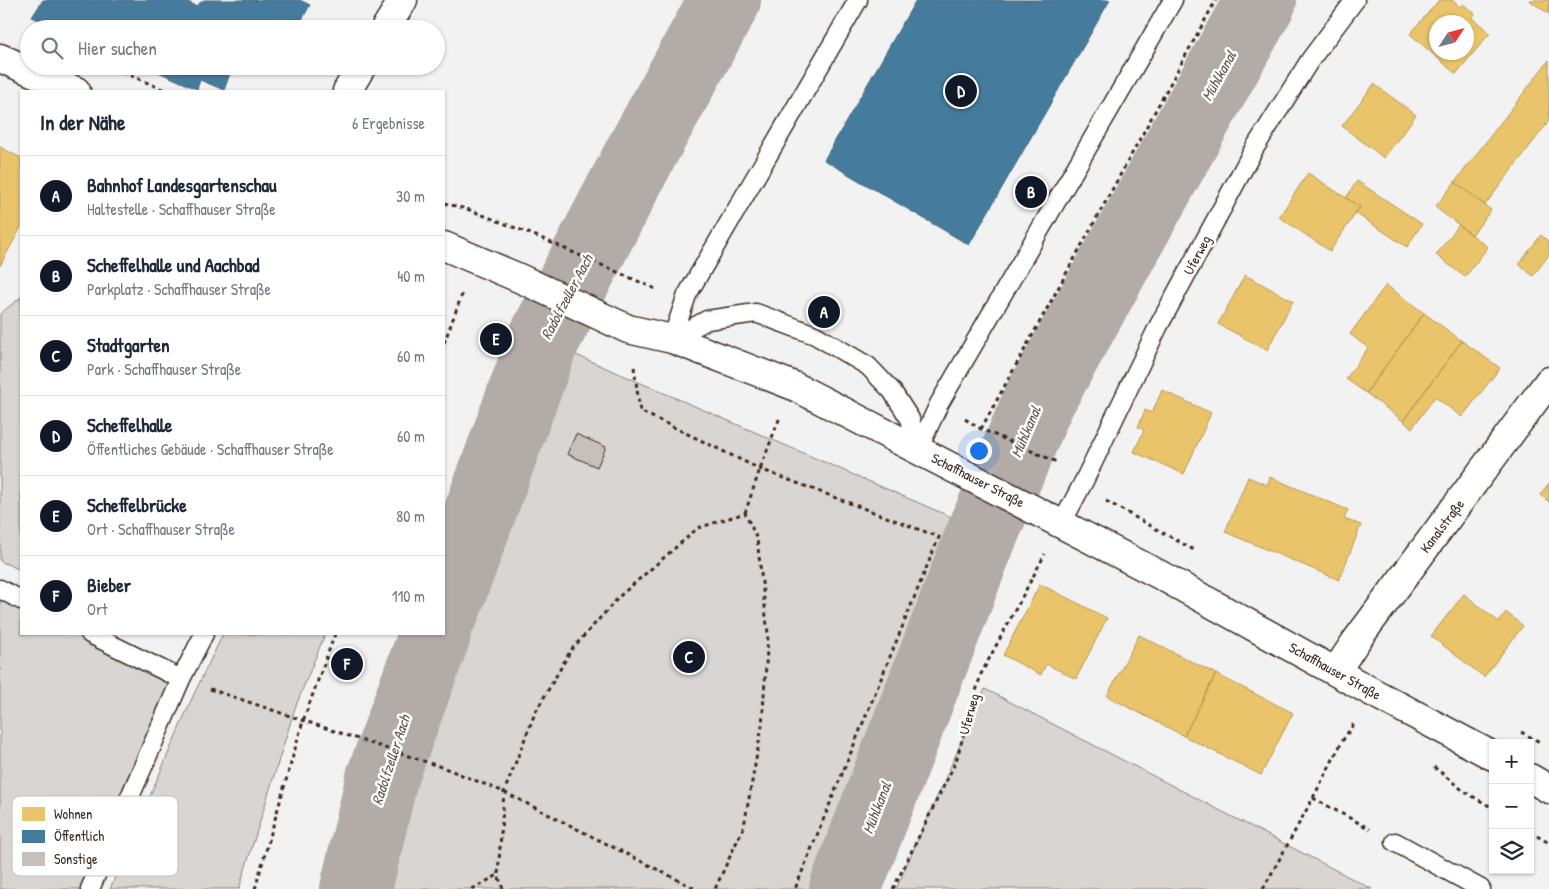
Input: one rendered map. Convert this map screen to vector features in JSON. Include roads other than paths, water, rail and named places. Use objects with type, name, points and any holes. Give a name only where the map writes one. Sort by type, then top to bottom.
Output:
[{"type":"main road","points":[[391,20],[403,0]]},
{"type":"main road","points":[[0,58],[20,67]]},
{"type":"main road","points":[[39,75],[74,90]]},
{"type":"main road","points":[[348,90],[357,75]]},
{"type":"main road","name":"Schaffhauser Straße","points":[[445,246],[519,278],[628,329],[672,339],[794,386],[1162,576],[1489,754]]},
{"type":"main road","name":"Kanalstraße","points":[[1336,671],[1356,641],[1549,381]]},
{"type":"main road","points":[[1534,780],[1549,789]]},
{"type":"lane","points":[[672,339],[687,295],[858,0]]},
{"type":"lane","points":[[918,450],[938,404],[1173,0]]},
{"type":"lane","name":"Uferweg","points":[[1056,520],[1085,479],[1158,327],[1254,149],[1310,60],[1355,0]]},
{"type":"lane","points":[[672,339],[707,320],[756,313],[815,335],[868,366],[892,391],[910,419],[918,450]]},
{"type":"lane","points":[[0,589],[20,599]]},
{"type":"lane","points":[[92,635],[181,679]]},
{"type":"lane","points":[[130,796],[181,679],[203,635]]},
{"type":"lane","points":[[1396,842],[1481,889]]},
{"type":"lane","points":[[90,889],[96,876]]},
{"type":"waterway","name":"Radolfzeller Aach","points":[[445,607],[542,343],[642,151],[725,0]]},
{"type":"waterway","name":"Mühlkanal","points":[[845,889],[978,544],[1038,402],[1261,0]]},
{"type":"waterway","name":"Radolfzeller Aach","points":[[356,889],[382,778],[435,635]]},
{"type":"place","name":"Scheffelhalle","points":[[961,91]]},
{"type":"place","name":"Scheffelhalle und Aachbad","points":[[1031,192]]},
{"type":"place","name":"Bahnhof Landesgartenschau","points":[[824,312]]},
{"type":"place","name":"Scheffelbrücke","points":[[496,339]]},
{"type":"place","name":"Stadtgarten","points":[[689,657]]},
{"type":"place","name":"Bieber","points":[[347,664]]}]
